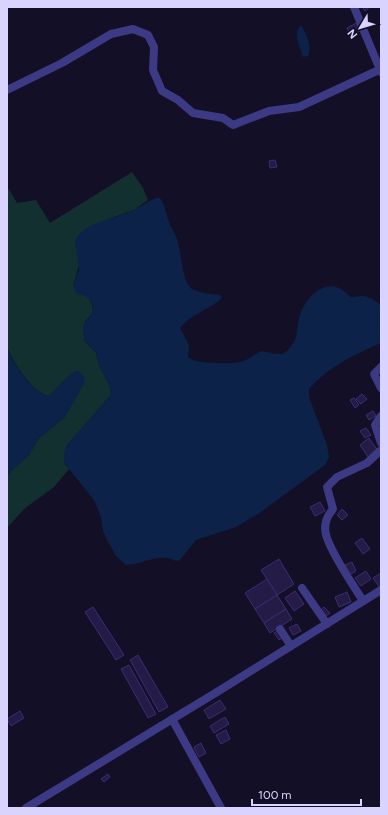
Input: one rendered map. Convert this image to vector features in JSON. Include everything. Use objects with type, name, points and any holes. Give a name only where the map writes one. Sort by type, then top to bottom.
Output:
[{"type":"street","points":[[7,90],[62,63],[111,34],[133,29],[148,35],[154,47],[153,70],[162,91],[178,100],[193,112],[223,118],[233,125],[269,111],[299,108],[381,70],[354,7]]},
{"type":"street","points":[[381,367],[374,374],[381,388]]},
{"type":"street","points":[[381,416],[375,425],[381,443]]},
{"type":"street","points":[[363,601],[338,560],[327,537],[326,524],[328,515],[334,509],[327,487],[337,477],[367,463],[381,450]]},
{"type":"street","points":[[302,588],[327,624]]},
{"type":"street","points":[[26,808],[381,590]]},
{"type":"street","points":[[280,629],[291,646]]},
{"type":"street","points":[[172,719],[221,808]]},
{"type":"green space","points":[[132,172],[143,188],[148,200],[134,210],[106,220],[79,265],[73,286],[84,294],[92,304],[92,313],[85,323],[84,340],[96,353],[99,365],[110,387],[111,395],[67,445],[64,463],[69,469],[54,487],[24,509],[7,528],[7,477],[11,471],[29,455],[38,439],[65,417],[84,377],[78,371],[74,372],[49,396],[43,394],[30,384],[7,347],[7,186],[17,203],[36,200],[50,223]]},
{"type":"water","points":[[300,26],[302,26],[310,49],[308,56],[303,57],[297,37]]},
{"type":"water","points":[[156,198],[160,198],[162,201],[177,239],[184,273],[189,286],[195,290],[220,295],[222,298],[212,306],[189,319],[180,328],[189,345],[188,357],[198,361],[229,363],[243,361],[262,351],[283,354],[290,348],[295,340],[302,309],[309,298],[320,289],[332,286],[339,288],[351,297],[363,296],[371,298],[381,305],[381,343],[342,362],[316,381],[309,389],[309,397],[327,445],[329,457],[325,465],[258,514],[236,527],[196,540],[180,560],[176,561],[157,558],[126,565],[116,556],[107,540],[103,531],[101,517],[94,500],[64,463],[64,453],[67,445],[111,395],[110,387],[99,365],[96,353],[84,340],[83,326],[91,315],[93,307],[92,303],[86,296],[77,294],[73,286],[79,269],[75,242],[84,230],[91,226],[128,213]]},
{"type":"water","points":[[7,347],[13,360],[30,384],[43,394],[49,396],[74,372],[78,371],[81,373],[85,382],[65,417],[38,439],[29,455],[11,471],[7,477]]},
{"type":"building","points":[[362,7],[370,7],[365,11]]},
{"type":"building","points":[[356,23],[360,31],[351,36],[347,28]]},
{"type":"building","points":[[275,160],[277,167],[270,168],[269,161]]},
{"type":"building","points":[[362,394],[367,399],[361,404],[356,399]]},
{"type":"building","points":[[354,398],[359,405],[355,408],[350,400]]},
{"type":"building","points":[[373,411],[376,416],[369,420],[366,415]]},
{"type":"building","points":[[366,428],[371,435],[365,438],[360,431]]},
{"type":"building","points":[[369,438],[378,451],[368,457],[360,445]]},
{"type":"building","points":[[320,502],[325,511],[315,516],[310,507]]},
{"type":"building","points":[[342,509],[348,515],[342,520],[337,515]]},
{"type":"building","points":[[362,538],[370,549],[363,554],[355,543]]},
{"type":"building","points":[[279,559],[294,584],[277,595],[261,570]]},
{"type":"building","points":[[352,562],[356,571],[349,575],[345,565]]},
{"type":"building","points":[[366,571],[371,579],[361,586],[355,578]]},
{"type":"building","points":[[381,573],[381,587],[380,588],[373,578]]},
{"type":"building","points":[[267,579],[277,595],[255,609],[245,593]]},
{"type":"building","points":[[295,591],[304,604],[294,611],[285,598]]},
{"type":"building","points":[[347,592],[351,602],[339,607],[335,597]]},
{"type":"building","points":[[277,595],[286,609],[264,623],[255,609]]},
{"type":"building","points":[[93,607],[124,655],[116,660],[85,612]]},
{"type":"building","points":[[324,607],[330,613],[326,616],[321,610]]},
{"type":"building","points":[[286,609],[292,619],[270,633],[264,623]]},
{"type":"building","points":[[297,624],[301,631],[293,635],[289,628]]},
{"type":"building","points":[[277,631],[282,638],[279,640],[274,633]]},
{"type":"building","points":[[138,655],[168,707],[159,712],[130,660]]},
{"type":"building","points":[[129,665],[156,714],[148,718],[121,669]]},
{"type":"building","points":[[220,700],[226,709],[209,719],[204,710]]},
{"type":"building","points":[[20,711],[24,718],[11,726],[7,719]]},
{"type":"building","points":[[225,717],[229,724],[214,733],[210,726]]},
{"type":"building","points":[[226,730],[230,739],[221,744],[216,735]]},
{"type":"building","points":[[201,743],[206,753],[199,757],[194,747]]},
{"type":"building","points":[[108,774],[110,777],[104,782],[101,779]]}]
